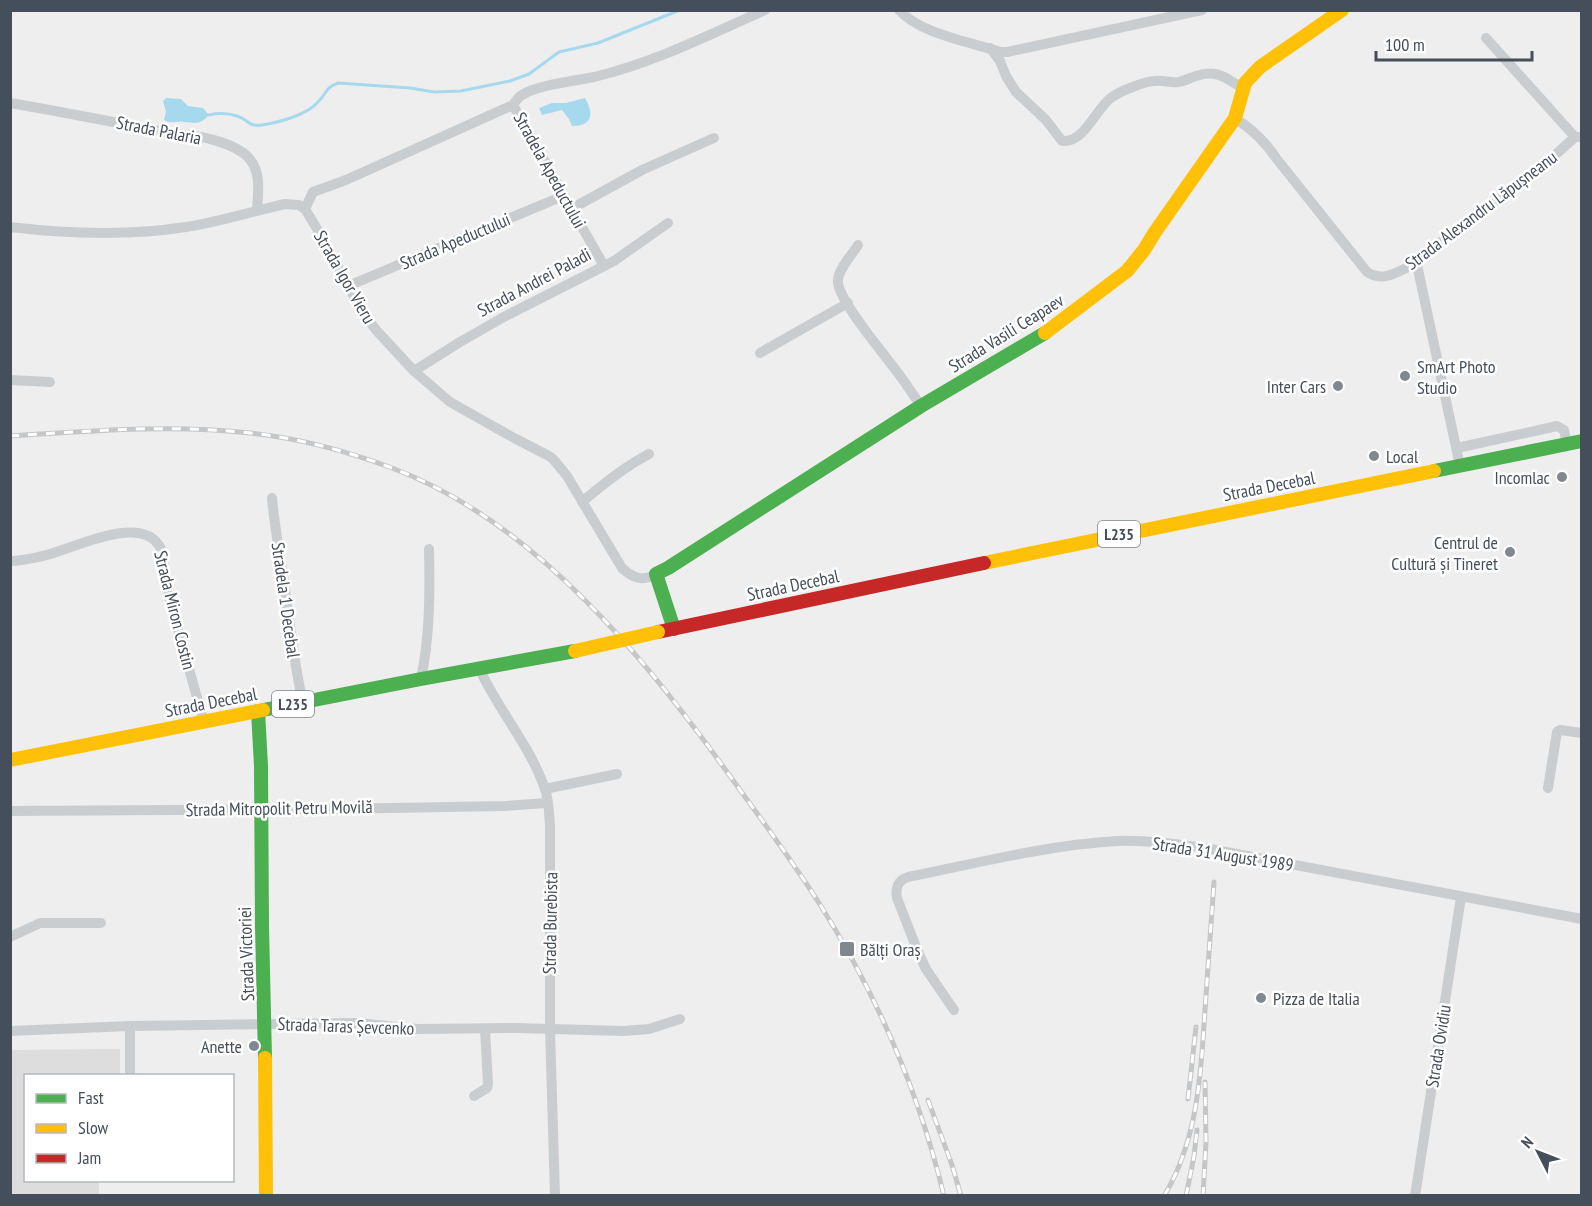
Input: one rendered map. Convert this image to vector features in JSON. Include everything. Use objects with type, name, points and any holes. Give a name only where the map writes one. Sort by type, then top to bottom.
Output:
[{"type":"main road","name":"Strada Vasili Ceapaev","points":[[656,574],[679,562],[921,406],[1049,331],[1127,272],[1235,118],[1245,83],[1260,67],[1338,12]]},
{"type":"main road","name":"Strada Decebal","points":[[10,760],[575,651],[1129,532],[1581,441]]},
{"type":"main road","points":[[656,574],[674,629]]},
{"type":"main road","name":"Strada Victoriei","points":[[258,711],[266,1024],[266,1196]]},
{"type":"street","points":[[10,227],[107,233],[151,232],[189,227],[292,204],[305,208],[313,192],[346,180],[513,105],[524,93],[630,68],[686,46],[765,10]]},
{"type":"street","points":[[903,14],[951,38],[1007,52],[1202,10]]},
{"type":"street","points":[[1486,38],[1578,137]]},
{"type":"street","points":[[990,48],[1000,61],[1016,92],[1046,120],[1062,141],[1066,142],[1083,131],[1101,107],[1113,96],[1151,81],[1177,82],[1213,73],[1243,88]]},
{"type":"street","name":"Strada Palaria","points":[[10,102],[171,134],[205,137],[230,146],[248,156],[257,173],[259,182],[257,210]]},
{"type":"street","name":"Stradela Apeductului","points":[[513,105],[604,266]]},
{"type":"street","name":"Strada Alexandru Lăpușneanu","points":[[1235,118],[1267,143],[1276,158],[1367,272],[1380,277],[1390,276],[1416,260],[1578,137]]},
{"type":"street","points":[[571,209],[642,170],[714,138]]},
{"type":"street","name":"Strada Apeductului","points":[[348,286],[563,196]]},
{"type":"street","name":"Strada Igor Vieru","points":[[305,208],[363,313],[377,332],[414,370],[450,402],[549,456],[567,476],[627,573],[638,579],[656,574]]},
{"type":"street","name":"Strada Andrei Paladi","points":[[414,370],[502,318],[614,261],[668,223]]},
{"type":"street","points":[[858,245],[838,277],[838,286],[860,323],[921,406]]},
{"type":"street","points":[[1416,260],[1460,466]]},
{"type":"street","points":[[760,353],[848,303]]},
{"type":"street","points":[[10,380],[50,382]]},
{"type":"street","points":[[1457,448],[1557,426],[1564,430],[1567,444]]},
{"type":"street","points":[[582,502],[606,482],[649,454]]},
{"type":"street","name":"Stradela 1 Decebal","points":[[272,498],[297,678],[303,702]]},
{"type":"street","name":"Strada Miron Costin","points":[[10,561],[42,556],[117,533],[145,534],[156,541],[163,553],[165,584],[204,722]]},
{"type":"street","points":[[421,679],[429,615],[429,549]]},
{"type":"street","name":"Strada Burebista","points":[[479,668],[529,754],[545,789],[550,826],[551,864],[550,1029],[555,1196]]},
{"type":"street","points":[[1548,788],[1557,732],[1560,730],[1581,733]]},
{"type":"street","points":[[545,789],[617,774]]},
{"type":"street","name":"Strada Mitropolit Petru Movilă","points":[[10,811],[505,806],[547,803]]},
{"type":"street","name":"Strada 31 August 1989","points":[[954,1010],[926,969],[918,952],[897,898],[899,883],[905,878],[1073,846],[1118,841],[1205,848],[1581,919]]},
{"type":"street","name":"Strada Ovidiu","points":[[1415,1196],[1461,897]]},
{"type":"street","points":[[10,937],[39,923],[101,923]]},
{"type":"street","name":"Strada Taras Șevcenko","points":[[10,1031],[130,1026],[358,1023],[417,1029],[596,1031],[649,1029],[680,1019]]},
{"type":"street","points":[[130,1026],[130,1074]]},
{"type":"street","points":[[474,1096],[488,1084],[485,1029]]},
{"type":"shaded area","points":[[120,1049],[120,1074],[24,1074],[24,1182],[99,1182],[99,1195],[11,1195],[11,1050]]},
{"type":"water","points":[[166,98],[181,99],[188,106],[203,108],[209,115],[198,123],[168,122],[164,120],[166,112],[163,101]]},
{"type":"water","points":[[585,98],[590,109],[590,118],[584,124],[572,126],[562,110],[542,115],[539,108],[552,103],[566,103]]},
{"type":"waterway","points":[[209,115],[234,115],[257,125],[277,122],[307,111],[328,89],[338,83],[434,92],[461,91],[510,81],[529,74],[559,52],[598,43],[680,10]]},
{"type":"railway","points":[[10,436],[130,429],[190,429],[268,435],[304,442],[392,468],[445,492],[494,523],[541,559],[585,600],[665,690],[767,828],[819,903],[859,972],[894,1044],[922,1119],[944,1196]]},
{"type":"railway","points":[[1164,1196],[1184,1152],[1196,1106],[1202,1058],[1214,882]]},
{"type":"railway","points":[[1188,1099],[1196,1027]]},
{"type":"railway","points":[[1203,1196],[1206,1142],[1205,1082]]},
{"type":"railway","points":[[928,1100],[961,1196]]},
{"type":"railway","points":[[1186,1196],[1197,1130]]},
{"type":"traffic: fast","points":[[674,629],[656,574],[921,406],[1045,333]]},
{"type":"traffic: fast","points":[[1434,471],[1582,441]]},
{"type":"traffic: fast","points":[[263,710],[575,651]]},
{"type":"traffic: fast","points":[[258,711],[261,766],[265,1058]]},
{"type":"traffic: slow","points":[[1045,333],[1127,271],[1144,250],[1235,118],[1245,83],[1260,67],[1342,10]]},
{"type":"traffic: slow","points":[[984,563],[1434,471]]},
{"type":"traffic: slow","points":[[575,651],[658,632]]},
{"type":"traffic: slow","points":[[10,760],[263,710]]},
{"type":"traffic: slow","points":[[265,1058],[266,1196]]},
{"type":"traffic: jam","points":[[658,632],[984,563]]},
{"type":"place","name":"SmArt Photo Studio","points":[[1405,376]]},
{"type":"place","name":"Inter Cars","points":[[1338,386]]},
{"type":"place","name":"Local","points":[[1374,456]]},
{"type":"place","name":"Incomlac","points":[[1562,477]]},
{"type":"place","name":"Centrul de Cultură și Tineret","points":[[1510,552]]},
{"type":"place","name":"Bălți Oraș","points":[[847,949]]},
{"type":"place","name":"Pizza de Italia","points":[[1261,998]]},
{"type":"place","name":"Anette","points":[[254,1046]]}]
